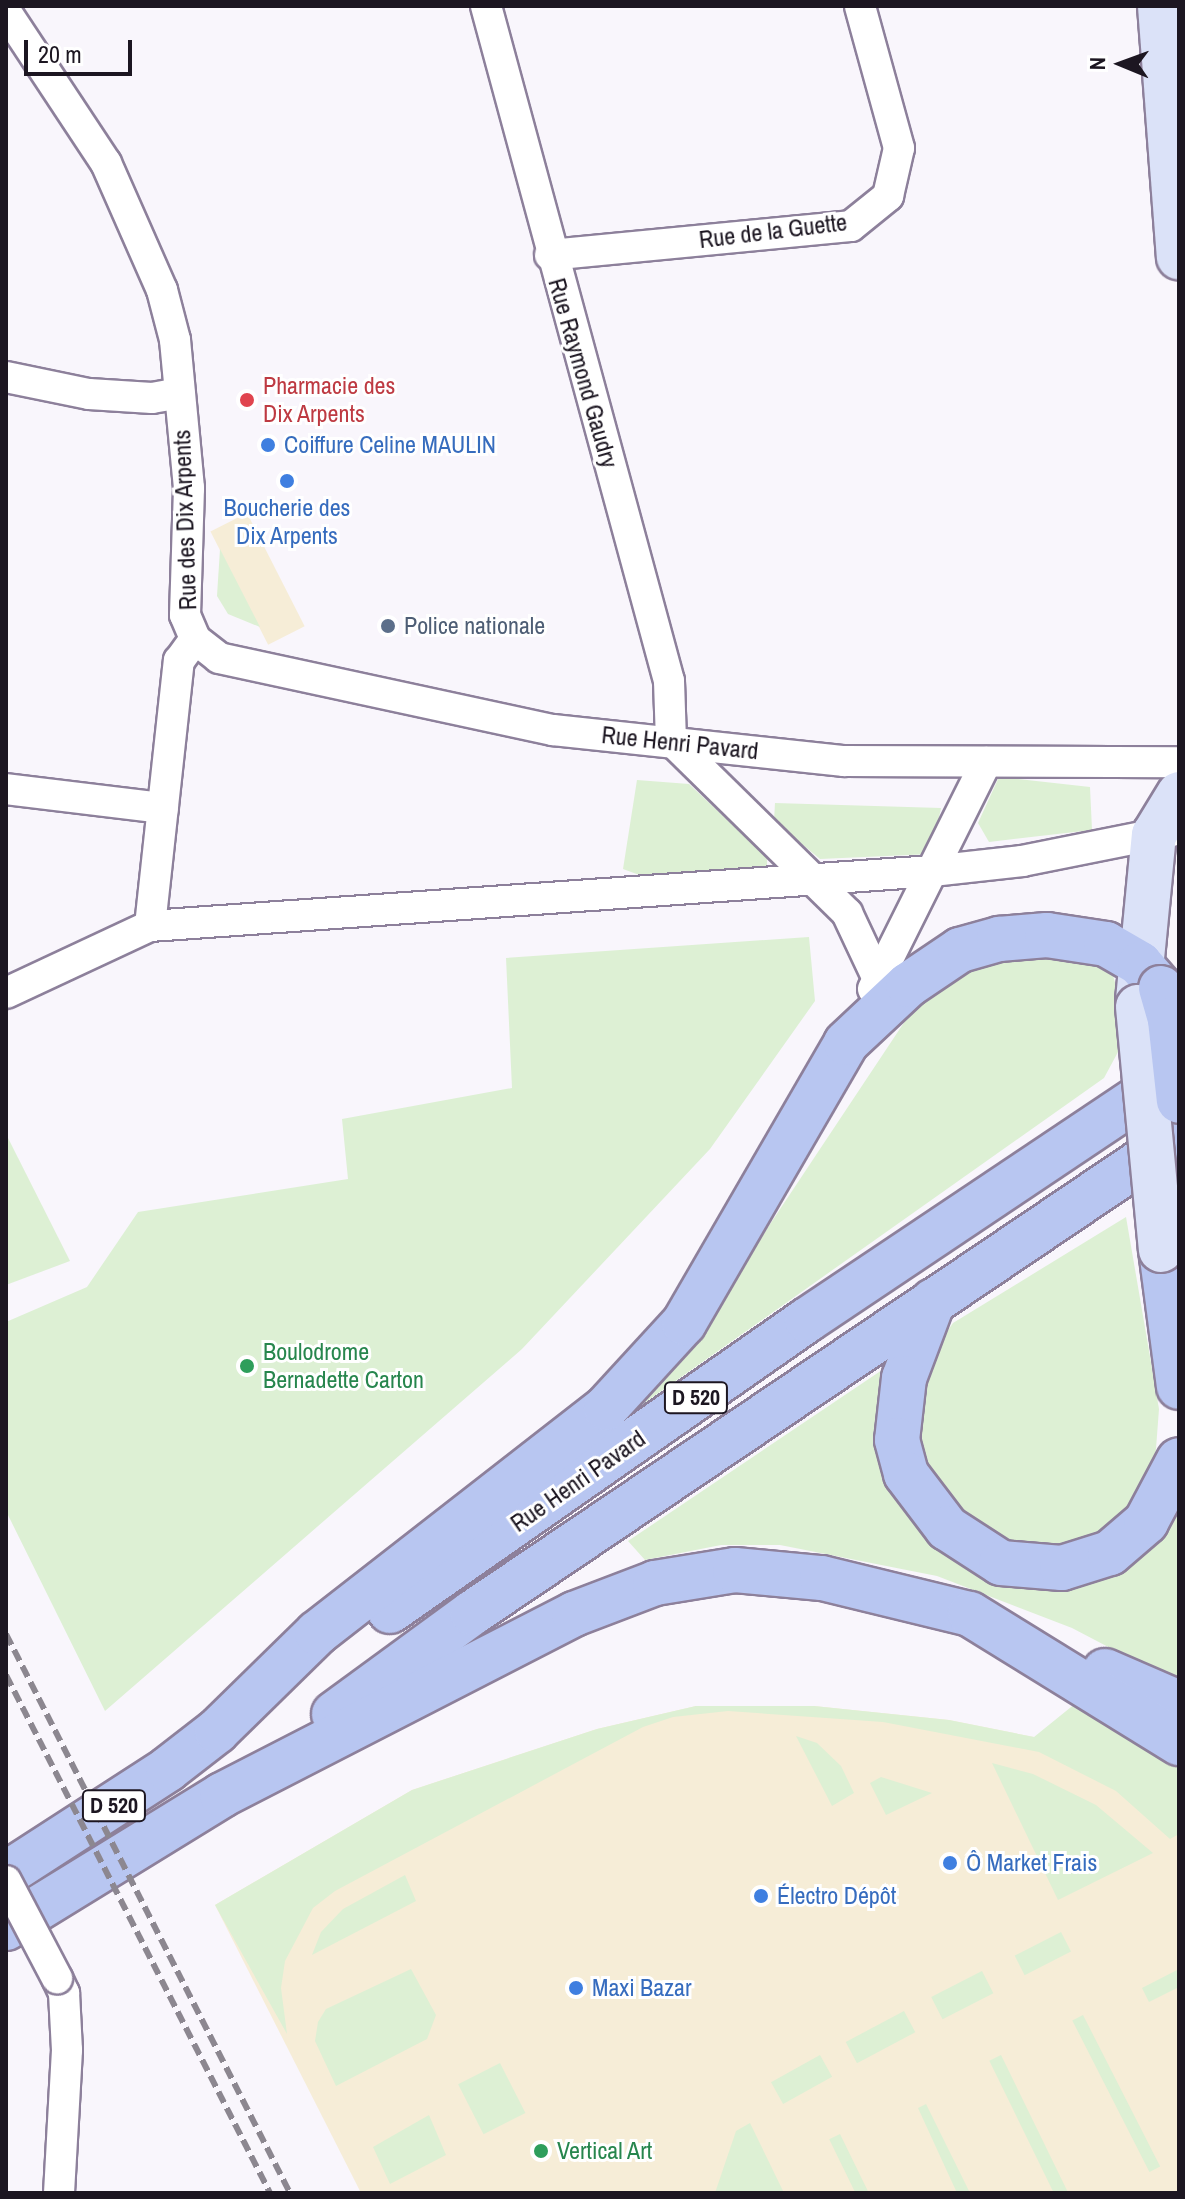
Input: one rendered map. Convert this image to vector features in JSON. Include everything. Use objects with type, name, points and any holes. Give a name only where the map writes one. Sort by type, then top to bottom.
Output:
[{"type":"main road","points":[[217,1731],[317,1633],[606,1408],[684,1323],[846,1043],[908,985],[960,950],[999,939],[1047,935],[1106,944],[1146,986],[1170,1020],[1179,1101]]},
{"type":"main road","name":"Rue Henri Pavard","points":[[217,1731],[820,1311],[1179,1072]]},
{"type":"main road","name":"Rue Henri Pavard","points":[[222,1795],[472,1613],[1179,1136]]},
{"type":"main road","points":[[1161,1250],[1179,1387]]},
{"type":"main road","points":[[933,1301],[904,1378],[897,1440],[906,1474],[947,1528],[974,1546],[1001,1563],[1062,1568],[1110,1553],[1146,1522],[1179,1460]]},
{"type":"main road","points":[[222,1795],[574,1614],[655,1583],[735,1570],[822,1578],[970,1614],[1179,1703]]},
{"type":"main road","points":[[970,1614],[1179,1743]]},
{"type":"main road","name":"D 520","points":[[6,1874],[168,1769],[217,1731]]},
{"type":"main road","name":"D 520","points":[[6,1928],[222,1795]]},
{"type":"street","name":"Rue Raymond Gaudry","points":[[486,6],[550,255],[669,681],[671,740]]},
{"type":"street","name":"Rue de la Guette","points":[[550,255],[851,226],[888,196],[899,148],[860,6]]},
{"type":"street","points":[[1160,6],[1179,257]]},
{"type":"street","name":"Rue des Dix Arpents","points":[[6,12],[106,163],[162,290],[180,393],[189,488],[182,589],[195,639]]},
{"type":"street","points":[[6,377],[89,394],[152,398],[180,393]]},
{"type":"street","points":[[150,926],[179,661],[195,639]]},
{"type":"street","name":"Rue Henri Pavard","points":[[195,639],[219,658],[553,730],[671,740],[844,761],[986,762],[1174,779]]},
{"type":"street","points":[[671,740],[813,880],[859,930],[878,979]]},
{"type":"street","points":[[846,1043],[986,762]]},
{"type":"street","points":[[1174,779],[1146,986],[1161,1250],[1179,1317]]},
{"type":"street","points":[[6,789],[163,808]]},
{"type":"street","points":[[6,993],[150,926],[932,871],[1022,861],[1167,832]]},
{"type":"street","points":[[6,1881],[64,1993],[67,2050],[59,2193]]},
{"type":"shaded area","points":[[247,513],[305,626],[268,645],[210,532]]},
{"type":"shaded area","points":[[696,1706],[814,1706],[949,1720],[1034,1737],[1179,1807],[1179,2193],[361,2193],[215,1905],[412,1790],[597,1729]]},
{"type":"green space","points":[[220,549],[260,627],[228,614],[217,596]]},
{"type":"green space","points":[[999,777],[1090,787],[1092,830],[989,842],[978,823]]},
{"type":"green space","points":[[637,780],[689,784],[767,857],[767,870],[642,876],[623,869]]},
{"type":"green space","points":[[775,803],[941,808],[931,854],[820,859],[774,821]]},
{"type":"green space","points":[[809,937],[815,1001],[710,1149],[522,1349],[105,1711],[6,1511],[6,1322],[87,1287],[138,1212],[348,1179],[342,1119],[512,1088],[506,958]]},
{"type":"green space","points":[[1075,953],[1113,975],[1120,1002],[1118,1052],[1104,1078],[636,1409],[632,1404],[729,1286],[915,1006],[947,981],[1015,954]]},
{"type":"green space","points":[[6,1134],[70,1261],[6,1285]]},
{"type":"green space","points":[[1126,1217],[1159,1409],[1153,1488],[1114,1526],[1066,1550],[1013,1548],[936,1494],[915,1432],[929,1358],[953,1323]]},
{"type":"green space","points":[[885,1368],[906,1511],[943,1552],[988,1575],[1142,1553],[1179,1512],[1179,1684],[1072,1628],[937,1576],[780,1545],[721,1545],[645,1560],[628,1541]]},
{"type":"green space","points":[[1076,1703],[1179,1762],[1179,1834],[1170,1839],[1116,1791],[1039,1752],[883,1722],[728,1711],[673,1717],[643,1727],[335,1891],[313,1908],[285,1961],[281,1988],[287,2034],[215,1905],[412,1790],[597,1729],[696,1706],[814,1706],[949,1720],[1034,1737]]},
{"type":"green space","points":[[796,1736],[817,1743],[841,1766],[854,1793],[832,1806]]},
{"type":"green space","points":[[992,1763],[1033,1774],[1096,1805],[1153,1853],[1058,1900]]},
{"type":"green space","points":[[881,1777],[932,1793],[886,1815],[870,1783]]},
{"type":"green space","points":[[405,1875],[416,1901],[312,1955],[321,1932],[343,1909]]},
{"type":"green space","points":[[1061,1932],[1071,1952],[1025,1975],[1015,1956]]},
{"type":"green space","points":[[411,1969],[436,2015],[427,2039],[336,2086],[315,2041],[318,2022],[326,2009]]},
{"type":"green space","points":[[1179,1969],[1179,1987],[1149,2002],[1142,1988]]},
{"type":"green space","points":[[982,1971],[993,1993],[943,2019],[931,1997]]},
{"type":"green space","points":[[904,2011],[915,2032],[857,2063],[846,2042]]},
{"type":"green space","points":[[1083,2015],[1160,2166],[1149,2172],[1072,2020]]},
{"type":"green space","points":[[820,2055],[832,2077],[783,2104],[771,2082]]},
{"type":"green space","points":[[1001,2055],[1068,2193],[1054,2193],[989,2061]]},
{"type":"green space","points":[[500,2063],[525,2113],[484,2134],[458,2084]]},
{"type":"green space","points":[[926,2104],[970,2193],[957,2193],[918,2108]]},
{"type":"green space","points":[[429,2115],[446,2155],[390,2184],[373,2147]]},
{"type":"green space","points":[[750,2123],[784,2193],[715,2193],[736,2131]]},
{"type":"green space","points":[[840,2134],[869,2193],[855,2193],[829,2139]]},
{"type":"railway","points":[[6,1634],[290,2193]]},
{"type":"railway","points":[[6,1675],[270,2193]]},
{"type":"place","name":"Pharmacie des Dix Arpents","points":[[247,400]]},
{"type":"place","name":"Coiffure Celine MAULIN","points":[[268,445]]},
{"type":"place","name":"Boucherie des Dix Arpents","points":[[287,481]]},
{"type":"place","name":"Police nationale","points":[[388,626]]},
{"type":"place","name":"Boulodrome Bernadette Carton","points":[[247,1366]]},
{"type":"place","name":"Ô Market Frais","points":[[950,1863]]},
{"type":"place","name":"Électro Dépôt","points":[[761,1896]]},
{"type":"place","name":"Maxi Bazar","points":[[576,1988]]},
{"type":"place","name":"Vertical Art","points":[[541,2151]]}]
